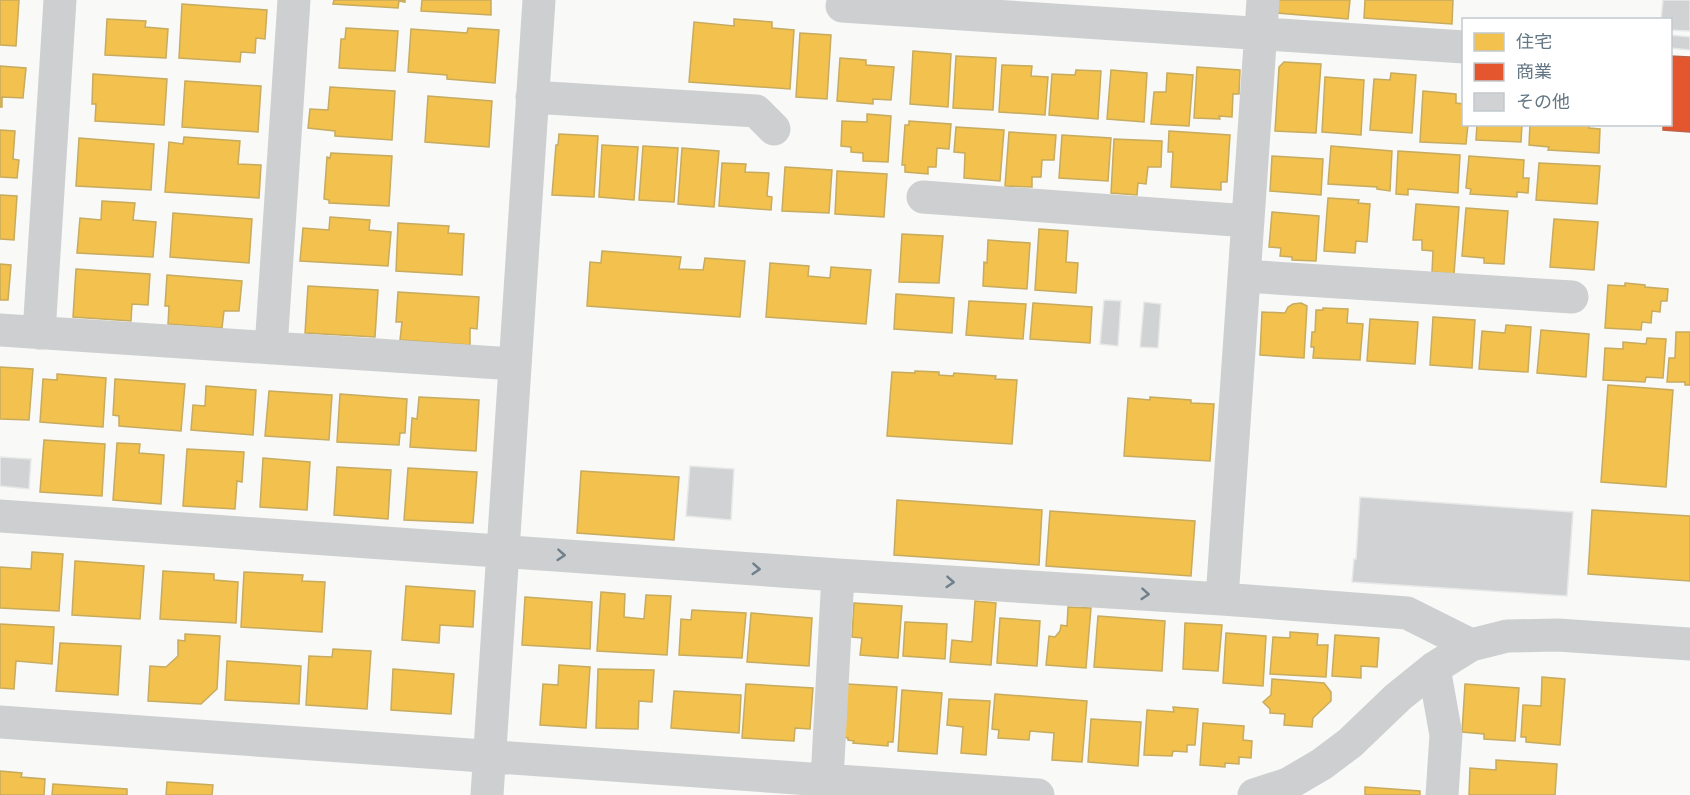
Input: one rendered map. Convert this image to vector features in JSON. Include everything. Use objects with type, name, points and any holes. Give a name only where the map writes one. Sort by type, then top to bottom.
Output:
[{"type":"street","points":[[39,333],[60,0]]},
{"type":"street","points":[[271,348],[294,0]]},
{"type":"street","points":[[487,795],[539,0]]},
{"type":"street","points":[[1222,599],[1263,0]]},
{"type":"street","points":[[842,6],[1462,47]]},
{"type":"street","points":[[532,97],[756,111],[774,129]]},
{"type":"street","points":[[922,197],[1248,221]]},
{"type":"street","points":[[1244,276],[1572,297]]},
{"type":"street","points":[[0,330],[515,364]]},
{"type":"street","points":[[0,516],[1407,613],[1471,645]]},
{"type":"street","points":[[827,780],[838,575]]},
{"type":"street","points":[[1254,795],[1288,784],[1322,764],[1350,743],[1398,696],[1434,668],[1471,645],[1507,636],[1558,635],[1690,644]]},
{"type":"street","points":[[1434,668],[1446,735],[1442,795]]},
{"type":"street","points":[[0,722],[1038,795]]},
{"type":"building: 住宅","points":[[0,0],[19,0],[16,46],[0,45]]},
{"type":"building: 住宅","points":[[334,0],[405,0],[405,2],[399,1],[398,8],[333,4]]},
{"type":"building: 住宅","points":[[422,0],[491,0],[491,15],[421,11]]},
{"type":"building: 住宅","points":[[1278,0],[1350,0],[1348,19],[1277,13]]},
{"type":"building: 住宅","points":[[1365,0],[1453,0],[1452,24],[1364,18]]},
{"type":"building: 住宅","points":[[182,4],[267,10],[265,39],[256,38],[255,53],[241,52],[240,62],[179,58]]},
{"type":"building: 住宅","points":[[107,19],[146,21],[145,27],[168,29],[166,58],[105,55]]},
{"type":"building: 住宅","points":[[734,19],[772,22],[772,28],[794,30],[790,89],[689,82],[694,22],[734,26]]},
{"type":"building: 住宅","points":[[346,28],[398,31],[395,71],[339,68],[341,39],[345,39]]},
{"type":"building: 住宅","points":[[468,28],[499,30],[495,83],[447,79],[447,75],[408,72],[411,29],[467,33]]},
{"type":"building: 住宅","points":[[800,33],[831,35],[827,99],[796,97]]},
{"type":"building: 住宅","points":[[913,51],[951,54],[948,107],[910,104]]},
{"type":"building: 住宅","points":[[956,56],[996,58],[993,110],[953,108]]},
{"type":"building: 住宅","points":[[840,58],[866,60],[866,65],[894,67],[891,100],[873,99],[873,104],[837,101]]},
{"type":"building: 住宅","points":[[1284,62],[1321,64],[1316,133],[1275,131],[1279,67]]},
{"type":"building: 住宅","points":[[1002,65],[1032,66],[1031,76],[1048,77],[1045,115],[999,112]]},
{"type":"building: 住宅","points":[[0,66],[26,68],[23,98],[2,97],[2,107],[0,107]]},
{"type":"building: 住宅","points":[[1197,67],[1240,70],[1239,94],[1233,94],[1232,117],[1194,118]]},
{"type":"building: 住宅","points":[[1076,70],[1101,71],[1098,119],[1049,115],[1052,74],[1075,75]]},
{"type":"building: 住宅","points":[[1111,70],[1147,73],[1144,122],[1107,119]]},
{"type":"building: 住宅","points":[[1167,73],[1193,75],[1189,126],[1151,124],[1154,92],[1166,92]]},
{"type":"building: 住宅","points":[[1391,73],[1416,75],[1412,133],[1370,130],[1374,79],[1390,80]]},
{"type":"building: 住宅","points":[[93,74],[167,79],[164,125],[95,121],[96,104],[92,104]]},
{"type":"building: 住宅","points":[[1325,77],[1364,80],[1361,135],[1322,132]]},
{"type":"building: 住宅","points":[[185,81],[261,86],[258,132],[182,127]]},
{"type":"building: 住宅","points":[[330,87],[395,91],[392,140],[335,136],[335,131],[308,128],[310,109],[328,110]]},
{"type":"building: 住宅","points":[[1423,91],[1456,94],[1456,103],[1462,104],[1462,126],[1468,126],[1466,144],[1420,142]]},
{"type":"building: 住宅","points":[[428,96],[492,101],[489,147],[425,142]]},
{"type":"building: 住宅","points":[[867,114],[891,116],[888,162],[863,161],[863,153],[851,152],[851,147],[841,146],[842,121],[867,122]]},
{"type":"building: 住宅","points":[[909,121],[951,124],[949,149],[937,148],[936,167],[928,167],[928,174],[905,172],[905,165],[902,165],[905,125],[909,125]]},
{"type":"building: 住宅","points":[[1477,126],[1522,126],[1521,142],[1476,140]]},
{"type":"building: 住宅","points":[[1530,126],[1589,126],[1589,128],[1600,129],[1599,153],[1548,150],[1549,147],[1529,145]]},
{"type":"building: 住宅","points":[[956,127],[1004,130],[1000,181],[964,178],[965,153],[954,152]]},
{"type":"building: 住宅","points":[[0,130],[15,131],[13,159],[19,160],[17,178],[0,177]]},
{"type":"building: 住宅","points":[[1169,131],[1230,135],[1227,182],[1221,182],[1221,190],[1171,187],[1173,152],[1168,152]]},
{"type":"building: 住宅","points":[[1009,132],[1056,135],[1054,160],[1042,160],[1041,177],[1032,177],[1032,187],[1005,186]]},
{"type":"building: 住宅","points":[[559,134],[598,136],[594,197],[552,195]]},
{"type":"building: 住宅","points":[[1062,135],[1111,138],[1108,181],[1059,178]]},
{"type":"building: 住宅","points":[[184,137],[240,141],[238,164],[261,165],[259,198],[165,192],[169,142],[183,144]]},
{"type":"building: 住宅","points":[[79,138],[154,144],[151,190],[76,186]]},
{"type":"building: 住宅","points":[[1114,139],[1162,141],[1161,167],[1148,167],[1146,184],[1138,183],[1137,195],[1111,193]]},
{"type":"building: 住宅","points":[[602,145],[638,147],[634,200],[599,197]]},
{"type":"building: 住宅","points":[[643,146],[678,148],[674,202],[639,200]]},
{"type":"building: 住宅","points":[[1331,146],[1392,151],[1390,191],[1377,189],[1377,187],[1328,184]]},
{"type":"building: 住宅","points":[[682,148],[719,151],[714,207],[678,204]]},
{"type":"building: 住宅","points":[[1398,151],[1460,155],[1458,193],[1408,189],[1408,195],[1396,194]]},
{"type":"building: 住宅","points":[[331,153],[392,156],[389,206],[329,203],[329,200],[324,199],[327,157],[330,158]]},
{"type":"building: 住宅","points":[[1272,156],[1323,159],[1321,195],[1270,191]]},
{"type":"building: 住宅","points":[[1469,156],[1524,160],[1523,178],[1529,178],[1528,193],[1517,192],[1517,197],[1470,194],[1471,189],[1466,188]]},
{"type":"building: 住宅","points":[[722,163],[746,164],[745,172],[769,173],[767,196],[772,197],[771,210],[719,206]]},
{"type":"building: 住宅","points":[[1539,163],[1600,166],[1597,204],[1536,200]]},
{"type":"building: 住宅","points":[[785,167],[832,170],[829,213],[782,211]]},
{"type":"building: 住宅","points":[[837,171],[887,174],[884,217],[835,214]]},
{"type":"building: 住宅","points":[[0,195],[17,196],[14,240],[0,239]]},
{"type":"building: 住宅","points":[[1328,198],[1359,200],[1358,203],[1370,204],[1367,242],[1356,241],[1355,253],[1324,251]]},
{"type":"building: 住宅","points":[[102,201],[135,203],[133,220],[156,222],[153,257],[77,253],[80,218],[101,220]]},
{"type":"building: 住宅","points":[[1416,204],[1459,207],[1454,274],[1432,272],[1433,251],[1422,250],[1422,240],[1413,240]]},
{"type":"building: 住宅","points":[[1466,208],[1508,211],[1504,264],[1484,263],[1484,258],[1462,256]]},
{"type":"building: 住宅","points":[[1272,212],[1319,216],[1316,261],[1292,260],[1292,257],[1280,256],[1281,248],[1269,247]]},
{"type":"building: 住宅","points":[[173,213],[252,219],[249,263],[170,257]]},
{"type":"building: 住宅","points":[[330,217],[370,220],[369,230],[391,232],[388,266],[300,261],[303,228],[329,230]]},
{"type":"building: 住宅","points":[[1554,219],[1598,222],[1594,270],[1550,267]]},
{"type":"building: 住宅","points":[[398,223],[449,226],[448,233],[464,234],[462,275],[396,271]]},
{"type":"building: 住宅","points":[[1039,229],[1068,231],[1066,262],[1078,263],[1076,293],[1035,290]]},
{"type":"building: 住宅","points":[[902,234],[943,236],[939,283],[899,282]]},
{"type":"building: 住宅","points":[[988,240],[1030,243],[1027,289],[983,286]]},
{"type":"building: 住宅","points":[[602,251],[681,257],[679,269],[703,270],[705,258],[745,261],[740,317],[587,306],[590,262],[601,263]]},
{"type":"building: 住宅","points":[[770,263],[809,266],[808,276],[830,278],[831,267],[871,270],[866,324],[766,317]]},
{"type":"building: 住宅","points":[[0,264],[11,265],[8,300],[0,300]]},
{"type":"building: 住宅","points":[[76,269],[150,274],[148,305],[132,304],[131,321],[73,317]]},
{"type":"building: 住宅","points":[[167,275],[242,281],[239,311],[224,311],[222,328],[168,324],[169,306],[165,306]]},
{"type":"building: 住宅","points":[[1625,283],[1668,289],[1667,301],[1661,301],[1660,312],[1652,311],[1651,323],[1642,322],[1641,330],[1605,328],[1608,285],[1625,286]]},
{"type":"building: 住宅","points":[[308,286],[378,290],[375,337],[305,333]]},
{"type":"building: 住宅","points":[[398,292],[479,297],[477,329],[470,328],[470,345],[400,340],[402,322],[396,322]]},
{"type":"building: 住宅","points":[[896,294],[954,298],[952,333],[894,329]]},
{"type":"building: 住宅","points":[[969,301],[1026,304],[1023,339],[966,335]]},
{"type":"building: 住宅","points":[[1033,303],[1092,307],[1090,343],[1030,339]]},
{"type":"building: 住宅","points":[[1301,303],[1307,306],[1304,358],[1260,355],[1262,312],[1285,313],[1288,307]]},
{"type":"building: 住宅","points":[[1323,308],[1348,309],[1347,323],[1363,324],[1360,360],[1313,358],[1314,347],[1311,347],[1312,332],[1315,332],[1316,310],[1323,310]]},
{"type":"building: 住宅","points":[[1433,317],[1475,320],[1472,368],[1430,365]]},
{"type":"building: 住宅","points":[[1370,319],[1418,322],[1415,364],[1367,361]]},
{"type":"building: 住宅","points":[[1506,325],[1531,327],[1528,372],[1479,369],[1482,331],[1505,333]]},
{"type":"building: 住宅","points":[[1541,330],[1589,334],[1586,377],[1537,373]]},
{"type":"building: 住宅","points":[[1676,332],[1690,332],[1690,385],[1685,385],[1685,382],[1667,382],[1669,358],[1675,358]]},
{"type":"building: 住宅","points":[[1647,338],[1666,339],[1663,378],[1646,377],[1645,382],[1603,380],[1605,348],[1623,349],[1623,342],[1646,344]]},
{"type":"building: 住宅","points":[[0,367],[33,369],[29,420],[0,419]]},
{"type":"building: 住宅","points":[[915,371],[939,372],[939,375],[953,376],[954,373],[996,376],[995,379],[1017,380],[1012,444],[887,436],[892,372],[915,373]]},
{"type":"building: 住宅","points":[[57,374],[106,378],[103,427],[40,422],[43,379],[57,380]]},
{"type":"building: 住宅","points":[[115,379],[185,384],[181,431],[119,426],[119,416],[113,415]]},
{"type":"building: 住宅","points":[[1608,385],[1673,390],[1666,487],[1601,482]]},
{"type":"building: 住宅","points":[[206,386],[256,390],[253,435],[191,430],[193,405],[205,406]]},
{"type":"building: 住宅","points":[[269,391],[332,395],[329,440],[265,436]]},
{"type":"building: 住宅","points":[[340,394],[407,399],[405,433],[400,433],[399,445],[337,442]]},
{"type":"building: 住宅","points":[[419,397],[479,400],[476,451],[410,447],[412,418],[417,419]]},
{"type":"building: 住宅","points":[[1150,397],[1214,404],[1210,461],[1124,456],[1128,398],[1150,400]]},
{"type":"building: 住宅","points":[[44,440],[105,444],[102,496],[40,492]]},
{"type":"building: 住宅","points":[[117,443],[140,444],[139,453],[164,455],[161,504],[113,500]]},
{"type":"building: 住宅","points":[[187,449],[244,452],[242,482],[237,481],[235,509],[183,506]]},
{"type":"building: 住宅","points":[[263,458],[310,462],[307,510],[260,507]]},
{"type":"building: 住宅","points":[[337,467],[391,470],[388,519],[334,515]]},
{"type":"building: 住宅","points":[[408,468],[477,472],[473,523],[404,520]]},
{"type":"building: 住宅","points":[[581,471],[679,477],[674,540],[577,533]]},
{"type":"building: 住宅","points":[[897,500],[1042,510],[1039,565],[894,555]]},
{"type":"building: 住宅","points":[[1592,510],[1690,516],[1690,581],[1588,574]]},
{"type":"building: 住宅","points":[[1050,511],[1195,521],[1191,576],[1046,566]]},
{"type":"building: 住宅","points":[[32,552],[63,554],[59,611],[0,608],[0,567],[31,569]]},
{"type":"building: 住宅","points":[[75,561],[144,566],[140,619],[72,615]]},
{"type":"building: 住宅","points":[[163,571],[214,574],[214,580],[238,582],[236,623],[160,619]]},
{"type":"building: 住宅","points":[[244,572],[303,575],[302,581],[325,582],[322,632],[241,627]]},
{"type":"building: 住宅","points":[[406,586],[475,591],[473,627],[440,625],[439,643],[402,640]]},
{"type":"building: 住宅","points":[[601,592],[625,594],[624,617],[644,619],[646,595],[671,596],[667,655],[597,651]]},
{"type":"building: 住宅","points":[[525,597],[592,602],[590,649],[522,645]]},
{"type":"building: 住宅","points":[[975,601],[996,603],[991,665],[950,662],[952,640],[972,642]]},
{"type":"building: 住宅","points":[[854,603],[902,606],[898,658],[860,655],[862,638],[852,637]]},
{"type":"building: 住宅","points":[[1068,607],[1091,608],[1086,668],[1046,665],[1049,636],[1055,637],[1061,625],[1067,626]]},
{"type":"building: 住宅","points":[[692,610],[746,613],[742,658],[679,655],[681,619],[691,620]]},
{"type":"building: 住宅","points":[[751,613],[812,618],[809,666],[747,662]]},
{"type":"building: 住宅","points":[[1098,616],[1165,621],[1162,671],[1094,667]]},
{"type":"building: 住宅","points":[[1000,618],[1040,621],[1037,666],[997,663]]},
{"type":"building: 住宅","points":[[905,622],[947,624],[945,659],[903,656]]},
{"type":"building: 住宅","points":[[1185,623],[1222,625],[1218,671],[1183,669]]},
{"type":"building: 住宅","points":[[0,624],[54,627],[52,664],[16,661],[14,689],[0,688]]},
{"type":"building: 住宅","points":[[1290,632],[1318,634],[1317,645],[1328,645],[1326,677],[1270,674],[1273,637],[1290,638]]},
{"type":"building: 住宅","points":[[1226,633],[1266,636],[1263,686],[1223,683]]},
{"type":"building: 住宅","points":[[185,634],[220,636],[217,689],[201,704],[148,701],[150,666],[166,667],[178,656],[178,640],[185,641]]},
{"type":"building: 住宅","points":[[1335,635],[1379,638],[1377,667],[1361,666],[1361,678],[1332,676]]},
{"type":"building: 住宅","points":[[60,643],[121,646],[118,695],[56,691]]},
{"type":"building: 住宅","points":[[333,649],[371,651],[367,709],[306,705],[309,656],[332,657]]},
{"type":"building: 住宅","points":[[227,661],[301,666],[299,704],[225,700]]},
{"type":"building: 住宅","points":[[559,665],[590,667],[586,728],[540,725],[543,684],[558,685]]},
{"type":"building: 住宅","points":[[393,669],[454,674],[451,714],[391,710]]},
{"type":"building: 住宅","points":[[598,669],[654,670],[652,702],[639,701],[638,729],[596,728]]},
{"type":"building: 住宅","points":[[1542,677],[1565,679],[1560,745],[1526,742],[1526,737],[1521,737],[1523,705],[1541,706]]},
{"type":"building: 住宅","points":[[1272,679],[1324,683],[1331,692],[1331,701],[1313,718],[1312,727],[1284,725],[1285,714],[1270,713],[1270,709],[1263,702],[1271,695]]},
{"type":"building: 住宅","points":[[746,684],[813,688],[810,729],[795,728],[794,741],[742,738]]},
{"type":"building: 住宅","points":[[847,684],[897,687],[893,742],[888,742],[888,746],[853,743],[854,741],[842,737]]},
{"type":"building: 住宅","points":[[1465,684],[1519,688],[1515,741],[1484,739],[1484,734],[1462,732]]},
{"type":"building: 住宅","points":[[902,690],[942,693],[937,754],[898,751]]},
{"type":"building: 住宅","points":[[674,691],[741,695],[739,733],[671,728]]},
{"type":"building: 住宅","points":[[995,694],[1087,701],[1082,762],[1052,760],[1054,733],[1030,731],[1029,740],[998,738],[999,730],[992,729]]},
{"type":"building: 住宅","points":[[949,699],[990,701],[986,755],[961,753],[963,727],[947,725]]},
{"type":"building: 住宅","points":[[1173,707],[1198,709],[1195,745],[1187,745],[1187,752],[1173,751],[1172,756],[1144,755],[1147,710],[1174,712]]},
{"type":"building: 住宅","points":[[1091,719],[1141,722],[1138,766],[1088,762]]},
{"type":"building: 住宅","points":[[1203,723],[1244,726],[1243,740],[1252,741],[1251,758],[1239,757],[1239,764],[1225,763],[1225,767],[1200,765]]},
{"type":"building: 住宅","points":[[1496,760],[1557,764],[1555,795],[1469,795],[1470,768],[1496,770]]},
{"type":"building: 住宅","points":[[0,771],[22,773],[21,777],[45,779],[44,795],[0,795]]},
{"type":"building: 住宅","points":[[167,782],[213,785],[212,795],[166,795]]},
{"type":"building: 住宅","points":[[53,784],[127,789],[127,795],[52,795]]},
{"type":"building: 住宅","points":[[1365,787],[1420,791],[1420,795],[1365,795]]},
{"type":"building: 商業","points":[[1672,56],[1690,57],[1690,132],[1663,130],[1663,126],[1672,126]]},
{"type":"building: その他","points":[[1663,0],[1690,0],[1690,31],[1672,30],[1672,18],[1661,18]]},
{"type":"building: その他","points":[[1672,35],[1690,37],[1690,50],[1672,48]]},
{"type":"building: その他","points":[[1104,300],[1121,301],[1118,346],[1100,344]]},
{"type":"building: その他","points":[[1144,302],[1161,304],[1158,348],[1140,347]]},
{"type":"building: その他","points":[[0,457],[31,459],[29,489],[0,486]]},
{"type":"building: その他","points":[[690,466],[734,469],[731,520],[686,516]]},
{"type":"building: その他","points":[[1360,497],[1573,512],[1567,596],[1352,582],[1354,559],[1356,559]]}]
